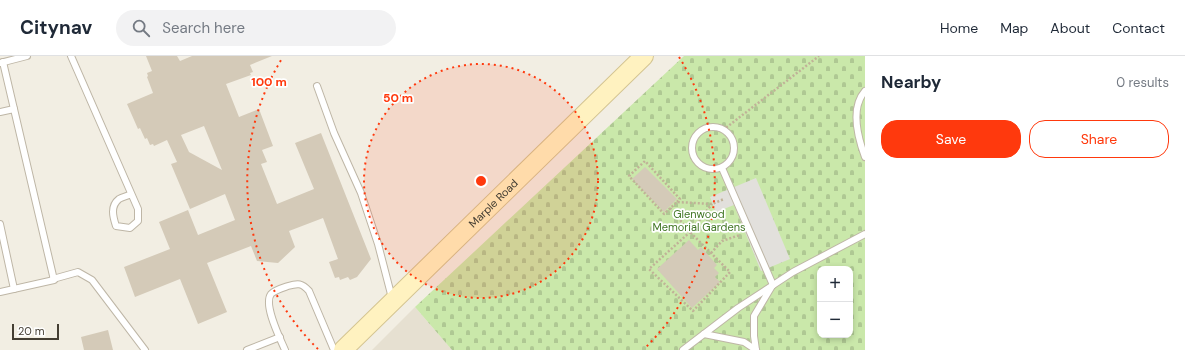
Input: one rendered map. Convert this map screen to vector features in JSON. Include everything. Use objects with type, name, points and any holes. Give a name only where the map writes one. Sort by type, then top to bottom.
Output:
[{"type":"street","name":"Marple Road","points":[[343,350],[644,56]]},
{"type":"lane","points":[[27,56],[2,63],[54,279]]},
{"type":"lane","points":[[71,56],[138,209],[138,221],[130,228],[116,226],[112,215],[114,206],[119,199],[131,194]]},
{"type":"lane","points":[[317,86],[334,133],[361,193],[378,244],[393,301]]},
{"type":"lane","points":[[865,90],[861,95],[856,116],[860,143],[865,157]]},
{"type":"lane","points":[[0,112],[14,109]]},
{"type":"lane","points":[[710,128],[723,130],[732,139],[734,146],[732,159],[722,168],[708,169],[696,161],[692,148],[694,141],[703,130],[710,128]]},
{"type":"lane","points":[[722,168],[773,285]]},
{"type":"lane","points":[[0,224],[14,289]]},
{"type":"lane","points":[[683,350],[738,308],[793,272],[865,234]]},
{"type":"lane","points":[[0,292],[78,272],[92,280],[145,350]]},
{"type":"lane","points":[[285,350],[269,309],[268,302],[270,295],[275,291],[297,283],[303,284],[309,291],[334,350]]},
{"type":"lane","points":[[756,350],[754,316],[773,285]]},
{"type":"lane","points":[[704,334],[744,342],[756,350]]},
{"type":"lane","points":[[247,350],[280,337]]},
{"type":"path","points":[[723,130],[819,56]]},
{"type":"path","points":[[645,161],[680,199],[677,202],[664,214],[629,176],[645,161]]},
{"type":"path","points":[[670,208],[690,232],[730,272],[692,311],[649,269],[690,232],[712,204],[677,202]]},
{"type":"path","points":[[710,253],[722,241],[750,231]]},
{"type":"shaded area","points":[[756,178],[790,259],[761,271],[734,205],[716,212],[710,197]]},
{"type":"shaded area","points":[[415,307],[452,350],[372,350]]},
{"type":"green space","name":"Glenwood Memorial Gardens","points":[[684,56],[865,56],[865,350],[452,350],[415,307]]},
{"type":"building","points":[[146,56],[177,56],[180,61],[192,56],[272,56],[250,65],[253,72],[250,73],[251,75],[226,84],[239,117],[259,109],[273,146],[262,150],[267,162],[261,164],[277,204],[314,189],[295,143],[321,133],[371,259],[357,277],[350,280],[348,277],[340,280],[339,277],[335,278],[329,262],[338,259],[323,218],[289,231],[295,247],[278,263],[257,261],[251,246],[207,263],[227,312],[198,324],[180,279],[135,297],[124,267],[170,249],[159,222],[188,210],[198,235],[235,220],[225,194],[190,209],[171,164],[177,162],[167,140],[154,146],[153,144],[150,145],[147,138],[145,139],[140,128],[138,129],[127,104],[153,93],[147,77],[147,73],[152,71]],"holes":[[[204,126],[222,170],[189,152],[181,135]]]},
{"type":"building","points":[[645,167],[677,199],[664,212],[632,179]]},
{"type":"building","points":[[689,240],[698,250],[701,247],[717,265],[714,268],[719,273],[715,277],[720,282],[692,308],[657,269]]},
{"type":"building","points":[[108,330],[113,350],[84,350],[81,337]]}]
